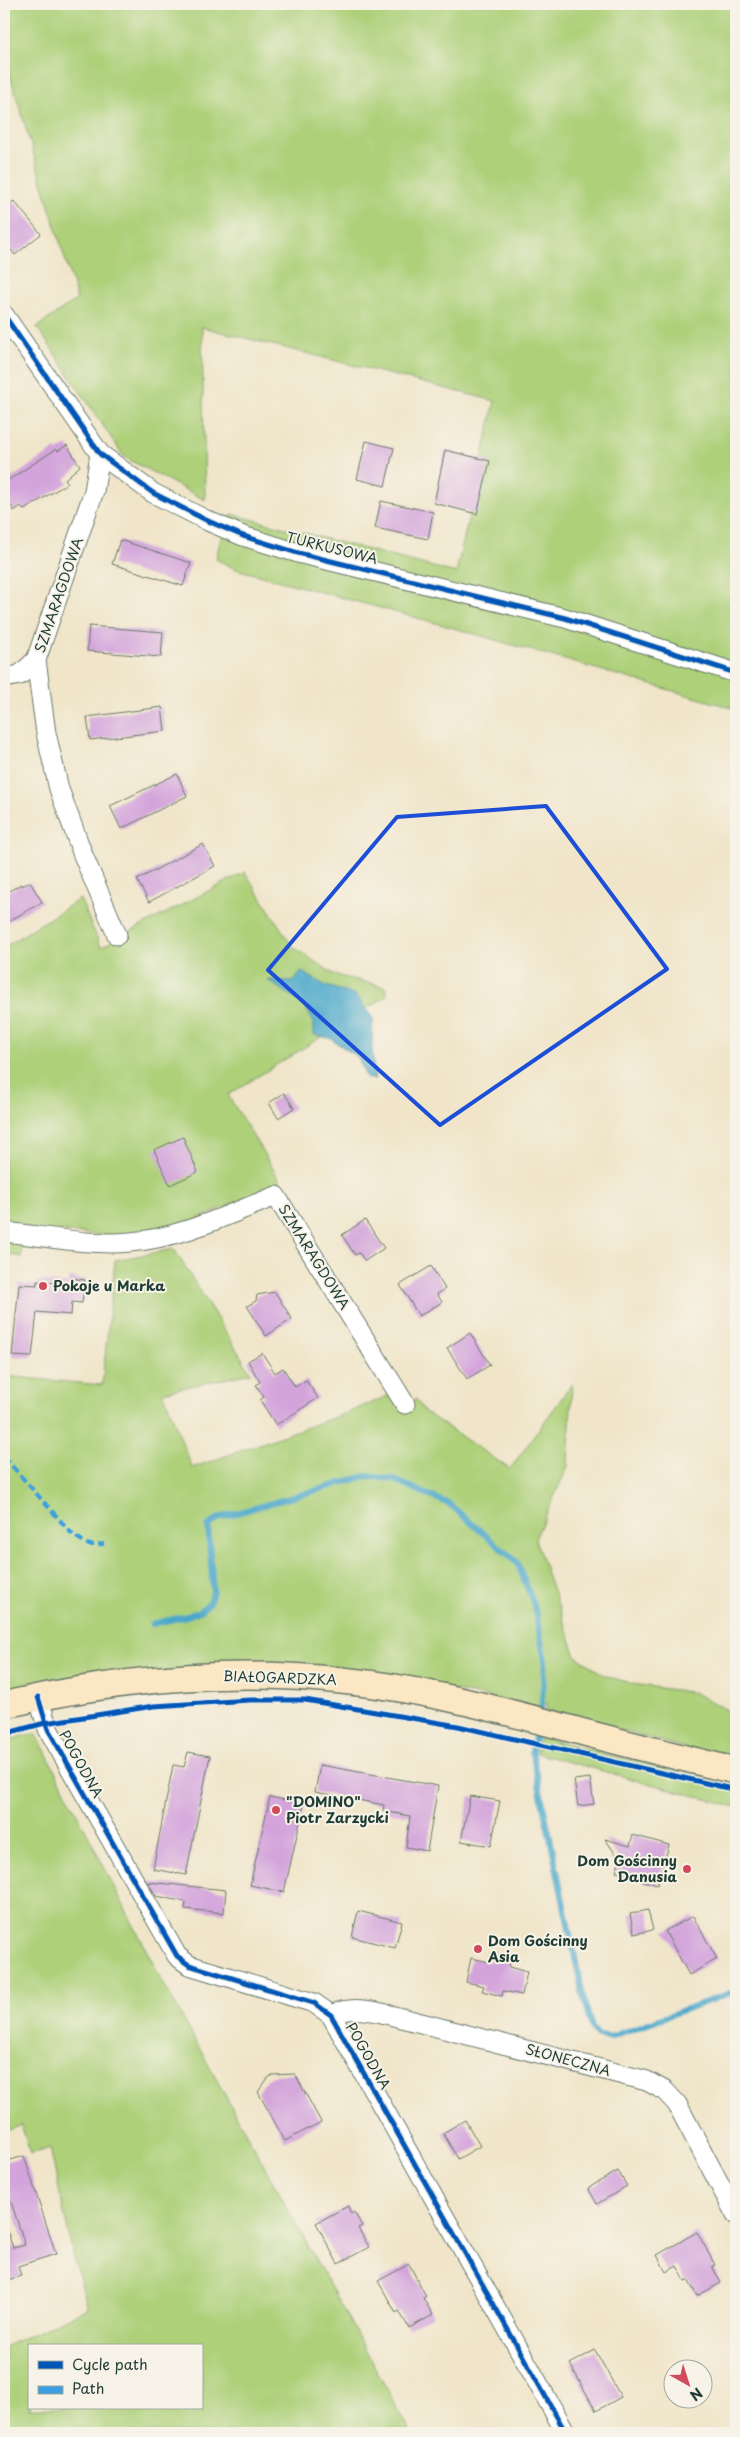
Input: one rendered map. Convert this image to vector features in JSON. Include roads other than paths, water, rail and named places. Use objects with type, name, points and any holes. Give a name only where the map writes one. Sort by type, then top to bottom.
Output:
[{"type":"main road","name":"BIAŁOGARDZKA","points":[[4,1704],[93,1687],[162,1679],[235,1675],[286,1676],[348,1681],[463,1702],[736,1772]]},
{"type":"street","name":"TURKUSOWA","points":[[4,315],[100,454],[153,493],[208,521],[242,536],[298,552],[565,618],[736,673]]},
{"type":"street","name":"SZMARAGDOWA","points":[[100,454],[94,491],[36,660],[46,733],[59,789],[82,856],[117,936]]},
{"type":"street","points":[[4,678],[20,675],[36,660]]},
{"type":"street","name":"SZMARAGDOWA","points":[[4,1232],[105,1243],[139,1241],[183,1231],[276,1196],[405,1404]]},
{"type":"street","name":"POGODNA","points":[[38,1697],[48,1728],[177,1956],[189,1965],[314,2003],[330,2015],[566,2433]]},
{"type":"street","name":"SŁONECZNA","points":[[330,2015],[352,2009],[382,2013],[647,2081],[665,2091],[677,2104],[736,2215]]},
{"type":"water","points":[[301,971],[326,986],[356,995],[373,1018],[372,1047],[375,1079],[366,1078],[358,1057],[329,1038],[314,1035],[313,1025],[306,1009],[300,1002],[267,980],[295,981]]},
{"type":"waterway","points":[[152,1624],[187,1616],[200,1611],[209,1603],[213,1592],[208,1526],[219,1518],[366,1476],[392,1479],[449,1504],[517,1562],[534,1605],[545,1661],[541,1714]]},
{"type":"waterway","points":[[538,1726],[532,1751],[584,2001],[592,2027],[598,2036],[610,2037],[736,1991]]},
{"type":"place","name":"Pokoje u Marka","points":[[43,1286]]},
{"type":"place","name":"\"DOMINO\" Piotr Zarzycki","points":[[276,1810]]},
{"type":"place","name":"Dom Gościnny Danusia","points":[[687,1869]]},
{"type":"place","name":"Dom Gościnny Asia","points":[[478,1949]]}]
